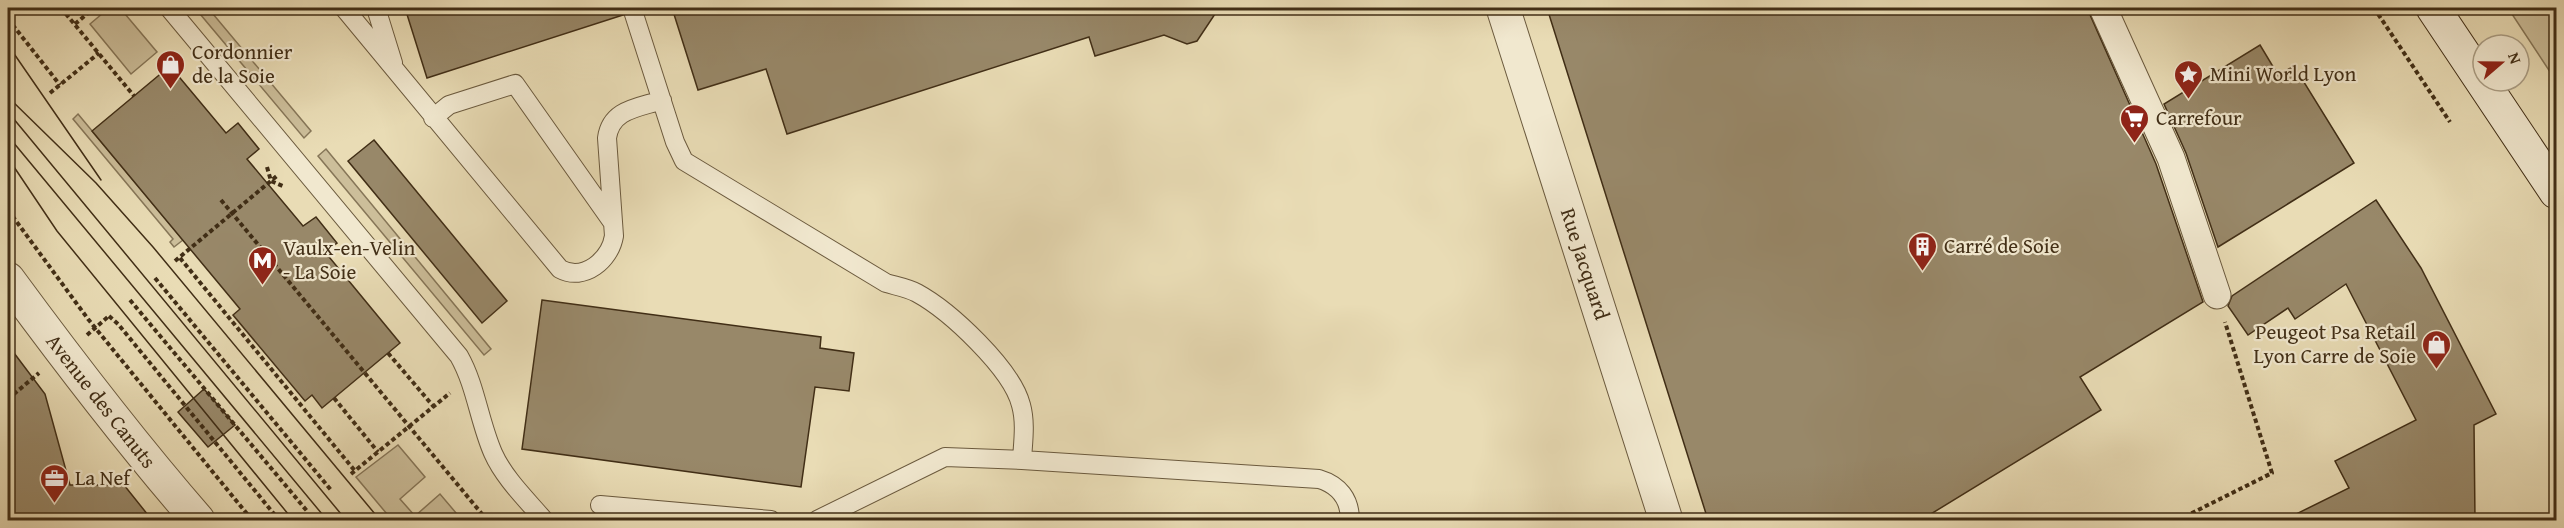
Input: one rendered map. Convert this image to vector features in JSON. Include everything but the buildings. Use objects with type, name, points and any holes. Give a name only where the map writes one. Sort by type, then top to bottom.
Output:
[{"type":"street","name":"Rue Jacquard","points":[[1503,8],[1666,520]]},
{"type":"street","points":[[2103,8],[2171,158],[2217,295]]},
{"type":"street","points":[[2433,8],[2556,192]]},
{"type":"street","name":"Avenue des Canuts","points":[[8,279],[63,354],[155,471],[198,520]]},
{"type":"lane","points":[[169,8],[459,356],[470,376],[494,455],[507,476],[544,520]]},
{"type":"lane","points":[[344,8],[560,269],[575,274],[593,268],[612,247],[614,224],[607,138],[609,125],[622,113],[662,100]]},
{"type":"lane","points":[[376,8],[396,73]]},
{"type":"lane","points":[[632,8],[684,161],[886,283],[915,291],[944,310],[1012,382],[1024,419],[1022,460]]},
{"type":"lane","points":[[433,118],[449,105],[515,84],[614,224]]},
{"type":"lane","points":[[817,520],[945,457],[1319,479],[1329,482],[1340,490],[1347,500],[1350,520]]},
{"type":"lane","points":[[600,505],[771,520]]},
{"type":"path","points":[[61,8],[134,96]]},
{"type":"path","points":[[75,24],[94,8]]},
{"type":"path","points":[[2374,8],[2450,122]]},
{"type":"path","points":[[8,19],[60,85]]},
{"type":"path","points":[[50,93],[99,53]]},
{"type":"path","points":[[175,261],[281,172]]},
{"type":"path","points":[[221,200],[487,520]]},
{"type":"path","points":[[8,210],[88,319],[252,520]]},
{"type":"path","points":[[180,258],[353,473],[453,391]]},
{"type":"path","points":[[155,278],[331,490]]},
{"type":"path","points":[[2178,520],[2272,473],[2217,295]]},
{"type":"path","points":[[130,300],[307,510]]},
{"type":"path","points":[[109,316],[126,333],[279,520]]},
{"type":"path","points":[[388,353],[434,407]]},
{"type":"path","points":[[8,399],[63,354]]},
{"type":"path","points":[[334,398],[378,452]]},
{"type":"shaded area","points":[[109,8],[120,8],[157,52],[131,74],[90,24]]},
{"type":"shaded area","points":[[195,8],[208,8],[311,131],[304,138]]},
{"type":"shaded area","points":[[2508,8],[2556,8],[2556,81],[2531,43],[2531,33],[2524,33]]},
{"type":"shaded area","points":[[78,114],[183,240],[174,247],[170,242],[173,239],[73,119]]},
{"type":"shaded area","points":[[326,149],[491,349],[484,355],[318,156]]},
{"type":"shaded area","points":[[398,445],[425,477],[400,499],[415,516],[440,494],[462,520],[392,520],[356,477]]},
{"type":"tram line","points":[[8,45],[101,180]]},
{"type":"tram line","points":[[8,97],[96,183],[153,247],[380,520]]},
{"type":"tram line","points":[[8,112],[346,520]]},
{"type":"tram line","points":[[8,136],[327,520]]},
{"type":"tram line","points":[[8,158],[57,231],[293,520]]},
{"type":"place","name":"Cordonnier de la Soie","points":[[171,90]]},
{"type":"place","name":"Mini World Lyon","points":[[2189,100]]},
{"type":"place","name":"Carrefour","points":[[2135,144]]},
{"type":"place","name":"Carré de Soie","points":[[1923,272]]},
{"type":"place","name":"Vaulx-en-Velin - La Soie","points":[[262,286]]},
{"type":"place","name":"Peugeot Psa Retail Lyon Carre de Soie","points":[[2437,370]]},
{"type":"place","name":"La Nef","points":[[54,504]]}]
